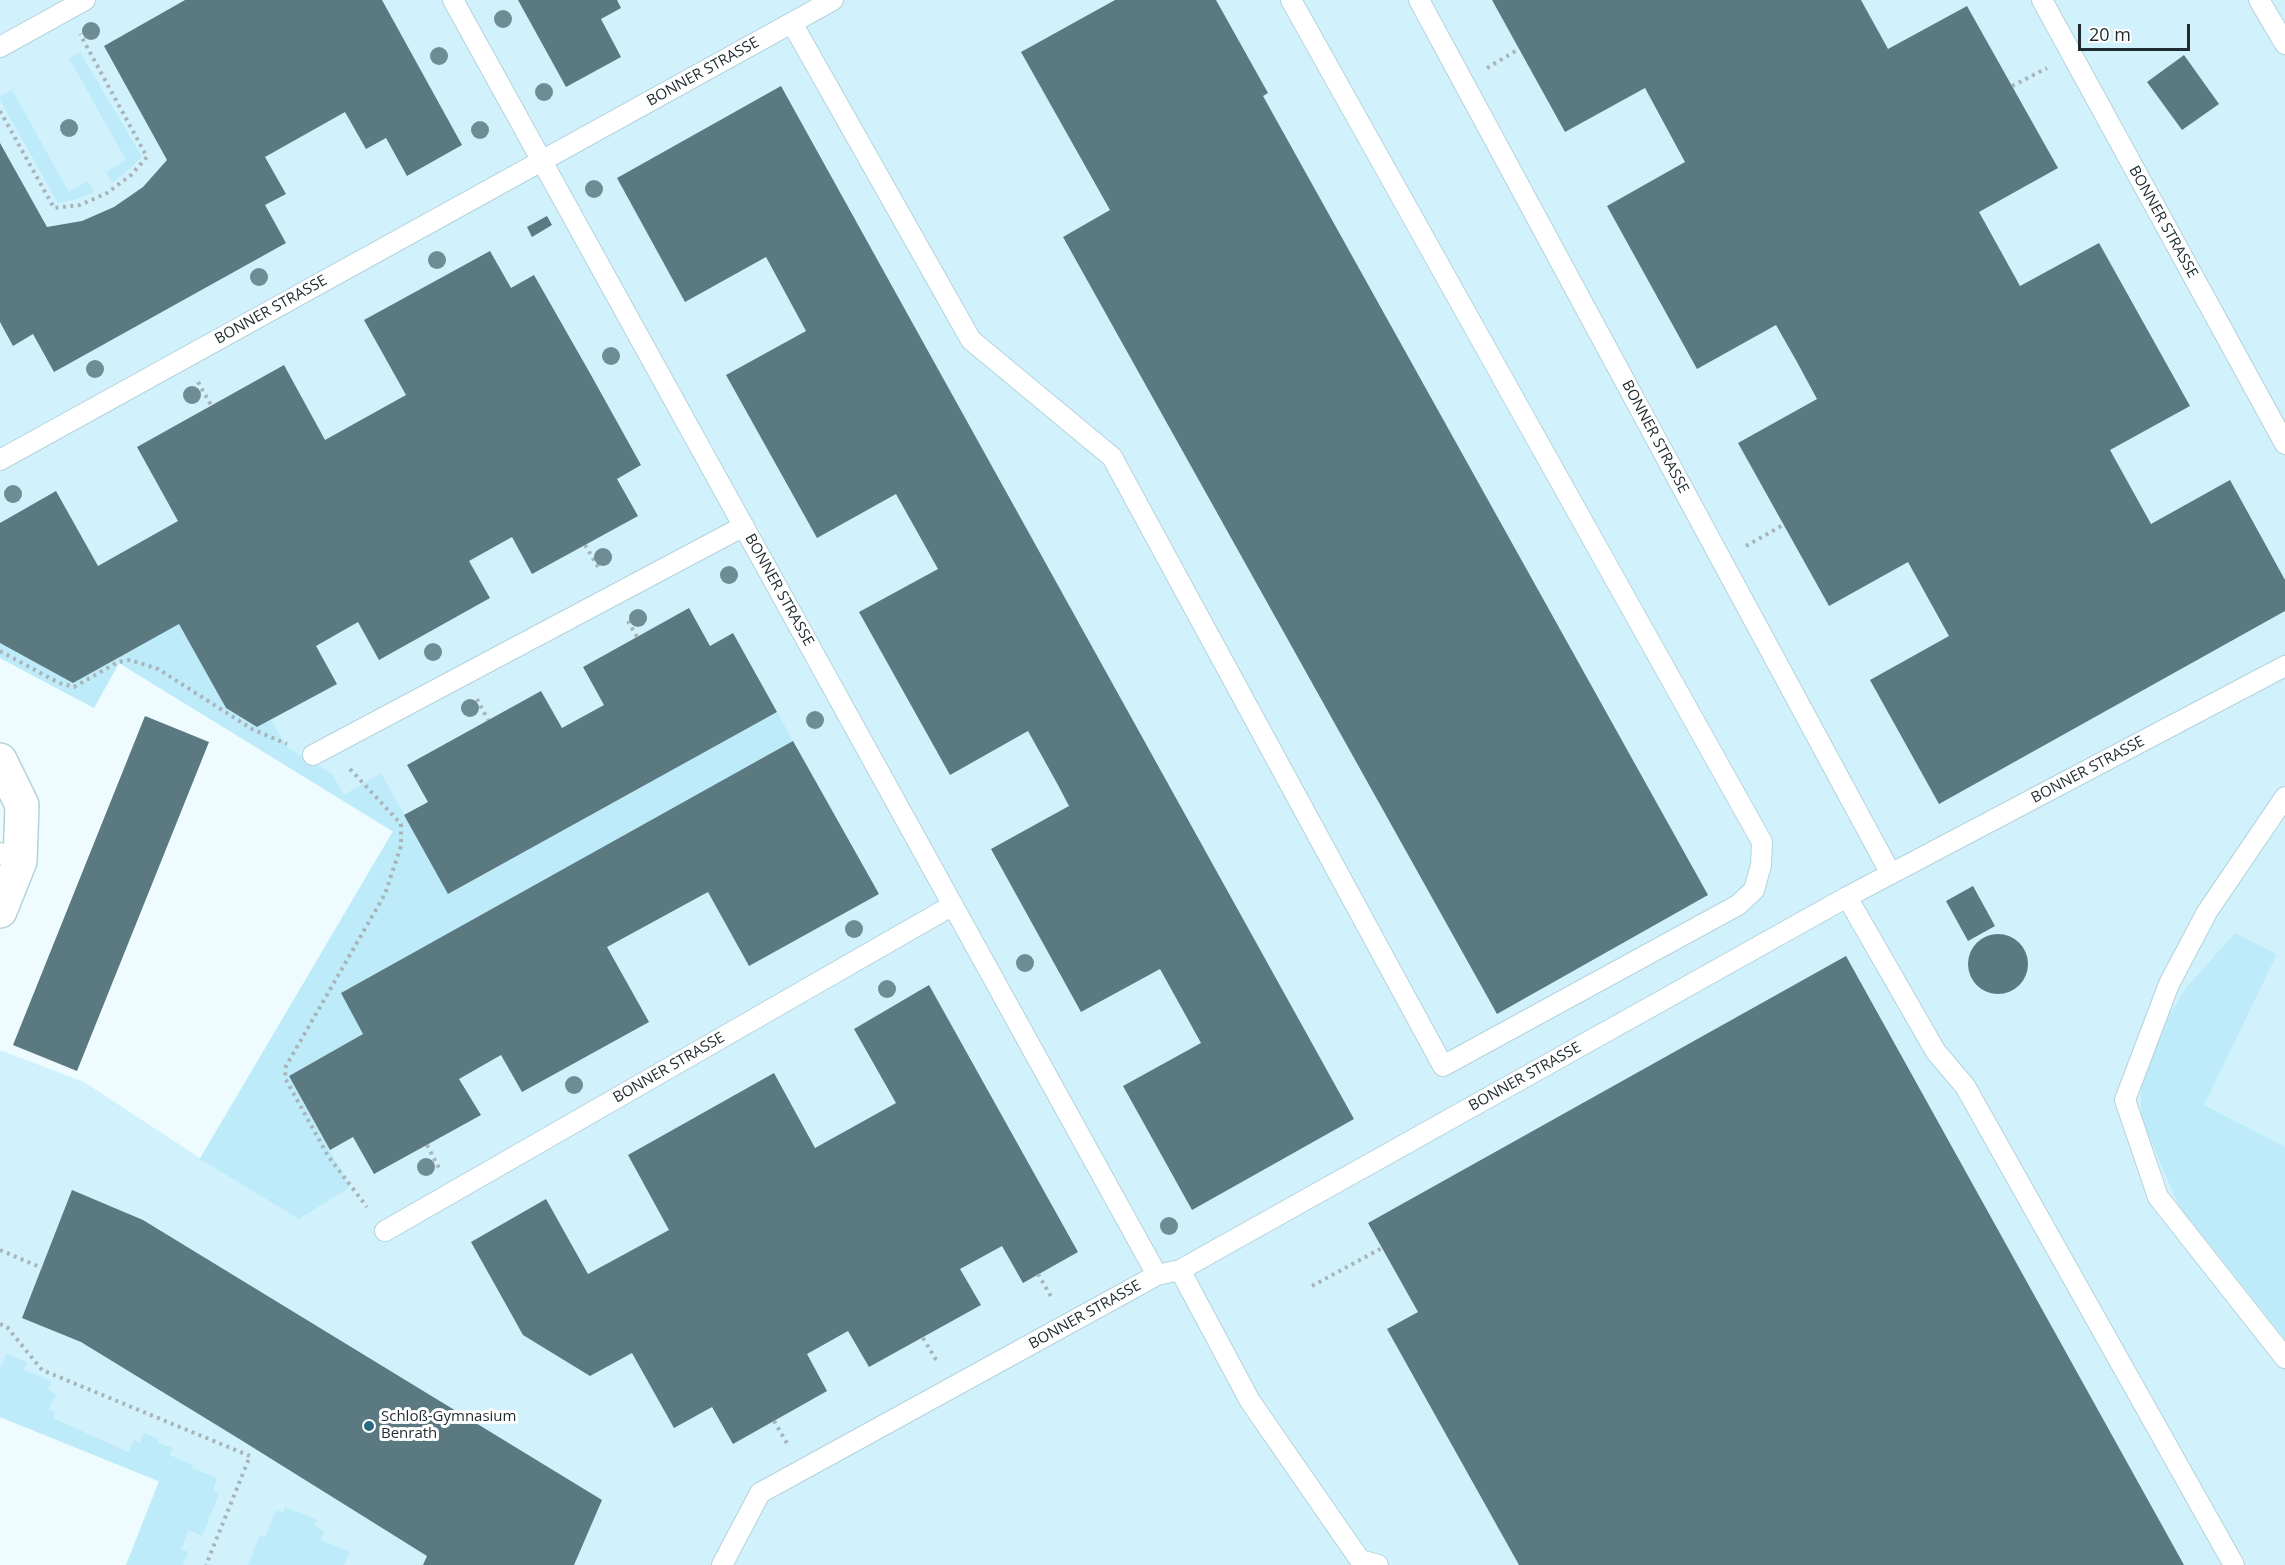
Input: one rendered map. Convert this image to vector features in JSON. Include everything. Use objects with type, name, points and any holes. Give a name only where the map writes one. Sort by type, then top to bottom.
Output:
[{"type":"street","points":[[0,911],[22,805],[2,763]]},
{"type":"lane","points":[[0,47],[86,0]]},
{"type":"lane","name":"BONNER STRASSE","points":[[453,0],[1157,1275]]},
{"type":"lane","name":"BONNER STRASSE","points":[[0,460],[833,0]]},
{"type":"lane","points":[[792,23],[970,340],[1112,457],[1443,1066],[1738,905],[1754,890],[1761,865],[1762,842],[1291,0]]},
{"type":"lane","name":"BONNER STRASSE","points":[[1419,0],[1891,874]]},
{"type":"lane","name":"BONNER STRASSE","points":[[2042,0],[2285,444]]},
{"type":"lane","points":[[2259,0],[2285,44]]},
{"type":"lane","name":"BONNER STRASSE","points":[[313,755],[744,526]]},
{"type":"lane","name":"BONNER STRASSE","points":[[722,1565],[760,1492],[1157,1275],[1180,1270],[1847,897],[2285,666]]},
{"type":"lane","points":[[2285,797],[2207,912],[2180,963],[2169,984],[2126,1100],[2158,1197],[2285,1358]]},
{"type":"lane","points":[[1847,897],[1936,1052],[1965,1086],[2234,1565]]},
{"type":"lane","name":"BONNER STRASSE","points":[[385,1231],[953,905]]},
{"type":"lane","points":[[1180,1270],[1250,1401],[1360,1560],[1378,1565]]},
{"type":"path","points":[[0,111],[54,208],[80,205],[107,193],[131,175],[147,157],[67,10]]},
{"type":"path","points":[[2012,86],[2072,55]]},
{"type":"path","points":[[1722,560],[1784,525]]},
{"type":"path","points":[[0,651],[59,683],[74,687],[118,662],[130,660],[158,669],[252,729],[313,755]]},
{"type":"path","points":[[331,745],[401,824],[401,846],[385,894],[286,1066],[285,1078],[328,1156],[385,1231]]},
{"type":"path","points":[[1312,1286],[1382,1248]]},
{"type":"path","points":[[0,1250],[42,1268]]},
{"type":"path","points":[[0,1324],[7,1326],[42,1370],[250,1456],[206,1565]]},
{"type":"shaded area","points":[[0,0],[2285,0],[2285,1565],[126,1565],[160,1482],[0,1417],[0,1050],[84,1082],[200,1158],[393,832],[119,663],[94,708],[0,658]]},
{"type":"shaded area","points":[[80,52],[142,157],[112,183],[106,172],[126,160],[69,58]]},
{"type":"shaded area","points":[[12,90],[69,192],[88,181],[94,192],[58,203],[0,100],[0,97]]},
{"type":"shaded area","points":[[179,624],[226,708],[257,727],[271,720],[287,747],[332,774],[344,795],[381,773],[449,894],[777,712],[793,741],[341,993],[363,1034],[289,1076],[350,1187],[299,1219],[200,1159],[393,831],[119,663],[94,708],[0,658],[0,643],[73,683]]},
{"type":"shaded area","points":[[2235,933],[2277,954],[2204,1105],[2285,1147],[2285,1339],[2179,1206],[2141,1118],[2141,1088],[2161,1027],[2187,987]]},
{"type":"shaded area","points":[[6,1354],[27,1362],[24,1370],[51,1381],[48,1390],[56,1394],[49,1409],[55,1412],[53,1418],[128,1452],[134,1440],[140,1443],[144,1433],[159,1439],[158,1443],[173,1448],[170,1455],[193,1465],[192,1468],[217,1478],[213,1490],[219,1494],[202,1536],[189,1530],[181,1549],[188,1552],[183,1565],[126,1565],[159,1481],[0,1417],[0,1369]]},
{"type":"shaded area","points":[[285,1507],[317,1520],[314,1526],[324,1531],[321,1540],[350,1552],[344,1565],[248,1565],[260,1535],[265,1537],[276,1510],[283,1513]]},
{"type":"building","points":[[185,0],[382,0],[462,145],[407,176],[386,138],[366,149],[345,112],[265,157],[286,194],[265,205],[286,243],[54,372],[33,334],[13,346],[0,322],[0,143],[47,227],[82,221],[114,207],[143,187],[167,160],[104,46]]},
{"type":"building","points":[[518,0],[617,0],[621,8],[601,19],[621,57],[566,87]]},
{"type":"building","points":[[1115,0],[1216,0],[1268,93],[1263,96],[1708,895],[1497,1014],[1063,237],[1110,210],[1021,52]]},
{"type":"building","points":[[1492,0],[1861,0],[1888,49],[1967,6],[2058,168],[1979,212],[2020,286],[2099,243],[2190,406],[2110,450],[2151,524],[2230,480],[2285,580],[2285,611],[1939,804],[1870,680],[1949,636],[1908,562],[1829,606],[1738,443],[1817,399],[1797,362],[1776,325],[1697,369],[1607,206],[1685,162],[1645,88],[1565,132]]},
{"type":"building","points":[[2184,55],[2219,104],[2182,130],[2147,82]]},
{"type":"building","points":[[781,86],[1354,1119],[1192,1210],[1123,1086],[1201,1043],[1160,969],[1081,1012],[991,849],[1069,806],[1028,731],[950,775],[859,612],[938,569],[896,494],[817,538],[726,375],[806,331],[766,257],[685,302],[617,178]]},
{"type":"building","points":[[547,216],[552,225],[532,237],[527,227]]},
{"type":"building","points":[[490,251],[511,288],[534,275],[591,375],[641,465],[617,479],[638,516],[532,574],[512,537],[469,561],[490,598],[379,660],[358,622],[316,646],[337,684],[257,727],[226,708],[179,624],[73,683],[0,643],[0,523],[56,491],[98,566],[178,521],[137,447],[284,365],[325,440],[406,395],[364,320]]},
{"type":"building","points":[[689,608],[710,646],[733,633],[777,712],[448,894],[404,815],[428,802],[407,765],[541,691],[562,728],[604,705],[583,667]]},
{"type":"building","points":[[145,716],[209,742],[77,1071],[13,1045]]},
{"type":"building","points":[[793,741],[879,894],[749,966],[708,892],[607,947],[649,1022],[522,1092],[501,1055],[459,1079],[481,1115],[374,1174],[353,1137],[330,1150],[289,1076],[363,1034],[341,993]]},
{"type":"building","points":[[1973,886],[1995,926],[1968,941],[1946,901]]},
{"type":"building","points":[[1992,934],[2004,934],[2015,939],[2023,947],[2028,964],[2026,976],[2015,989],[2004,994],[1992,994],[1981,989],[1973,981],[1968,970],[1968,958],[1973,947],[1981,939]]},
{"type":"building","points":[[1846,956],[2184,1565],[1519,1565],[1387,1329],[1418,1312],[1368,1223]]},
{"type":"building","points":[[929,985],[1078,1252],[1023,1283],[1002,1246],[960,1269],[981,1305],[869,1367],[848,1331],[807,1354],[827,1391],[733,1444],[712,1407],[674,1428],[632,1353],[590,1376],[523,1335],[471,1242],[546,1199],[588,1274],[669,1230],[628,1155],[774,1073],[815,1148],[896,1103],[854,1029]]},
{"type":"building","points":[[72,1190],[143,1220],[602,1500],[574,1565],[423,1565],[427,1556],[241,1440],[81,1342],[22,1318]]},
{"type":"place","name":"Schloß-Gymnasium Benrath","points":[[369,1426]]}]
